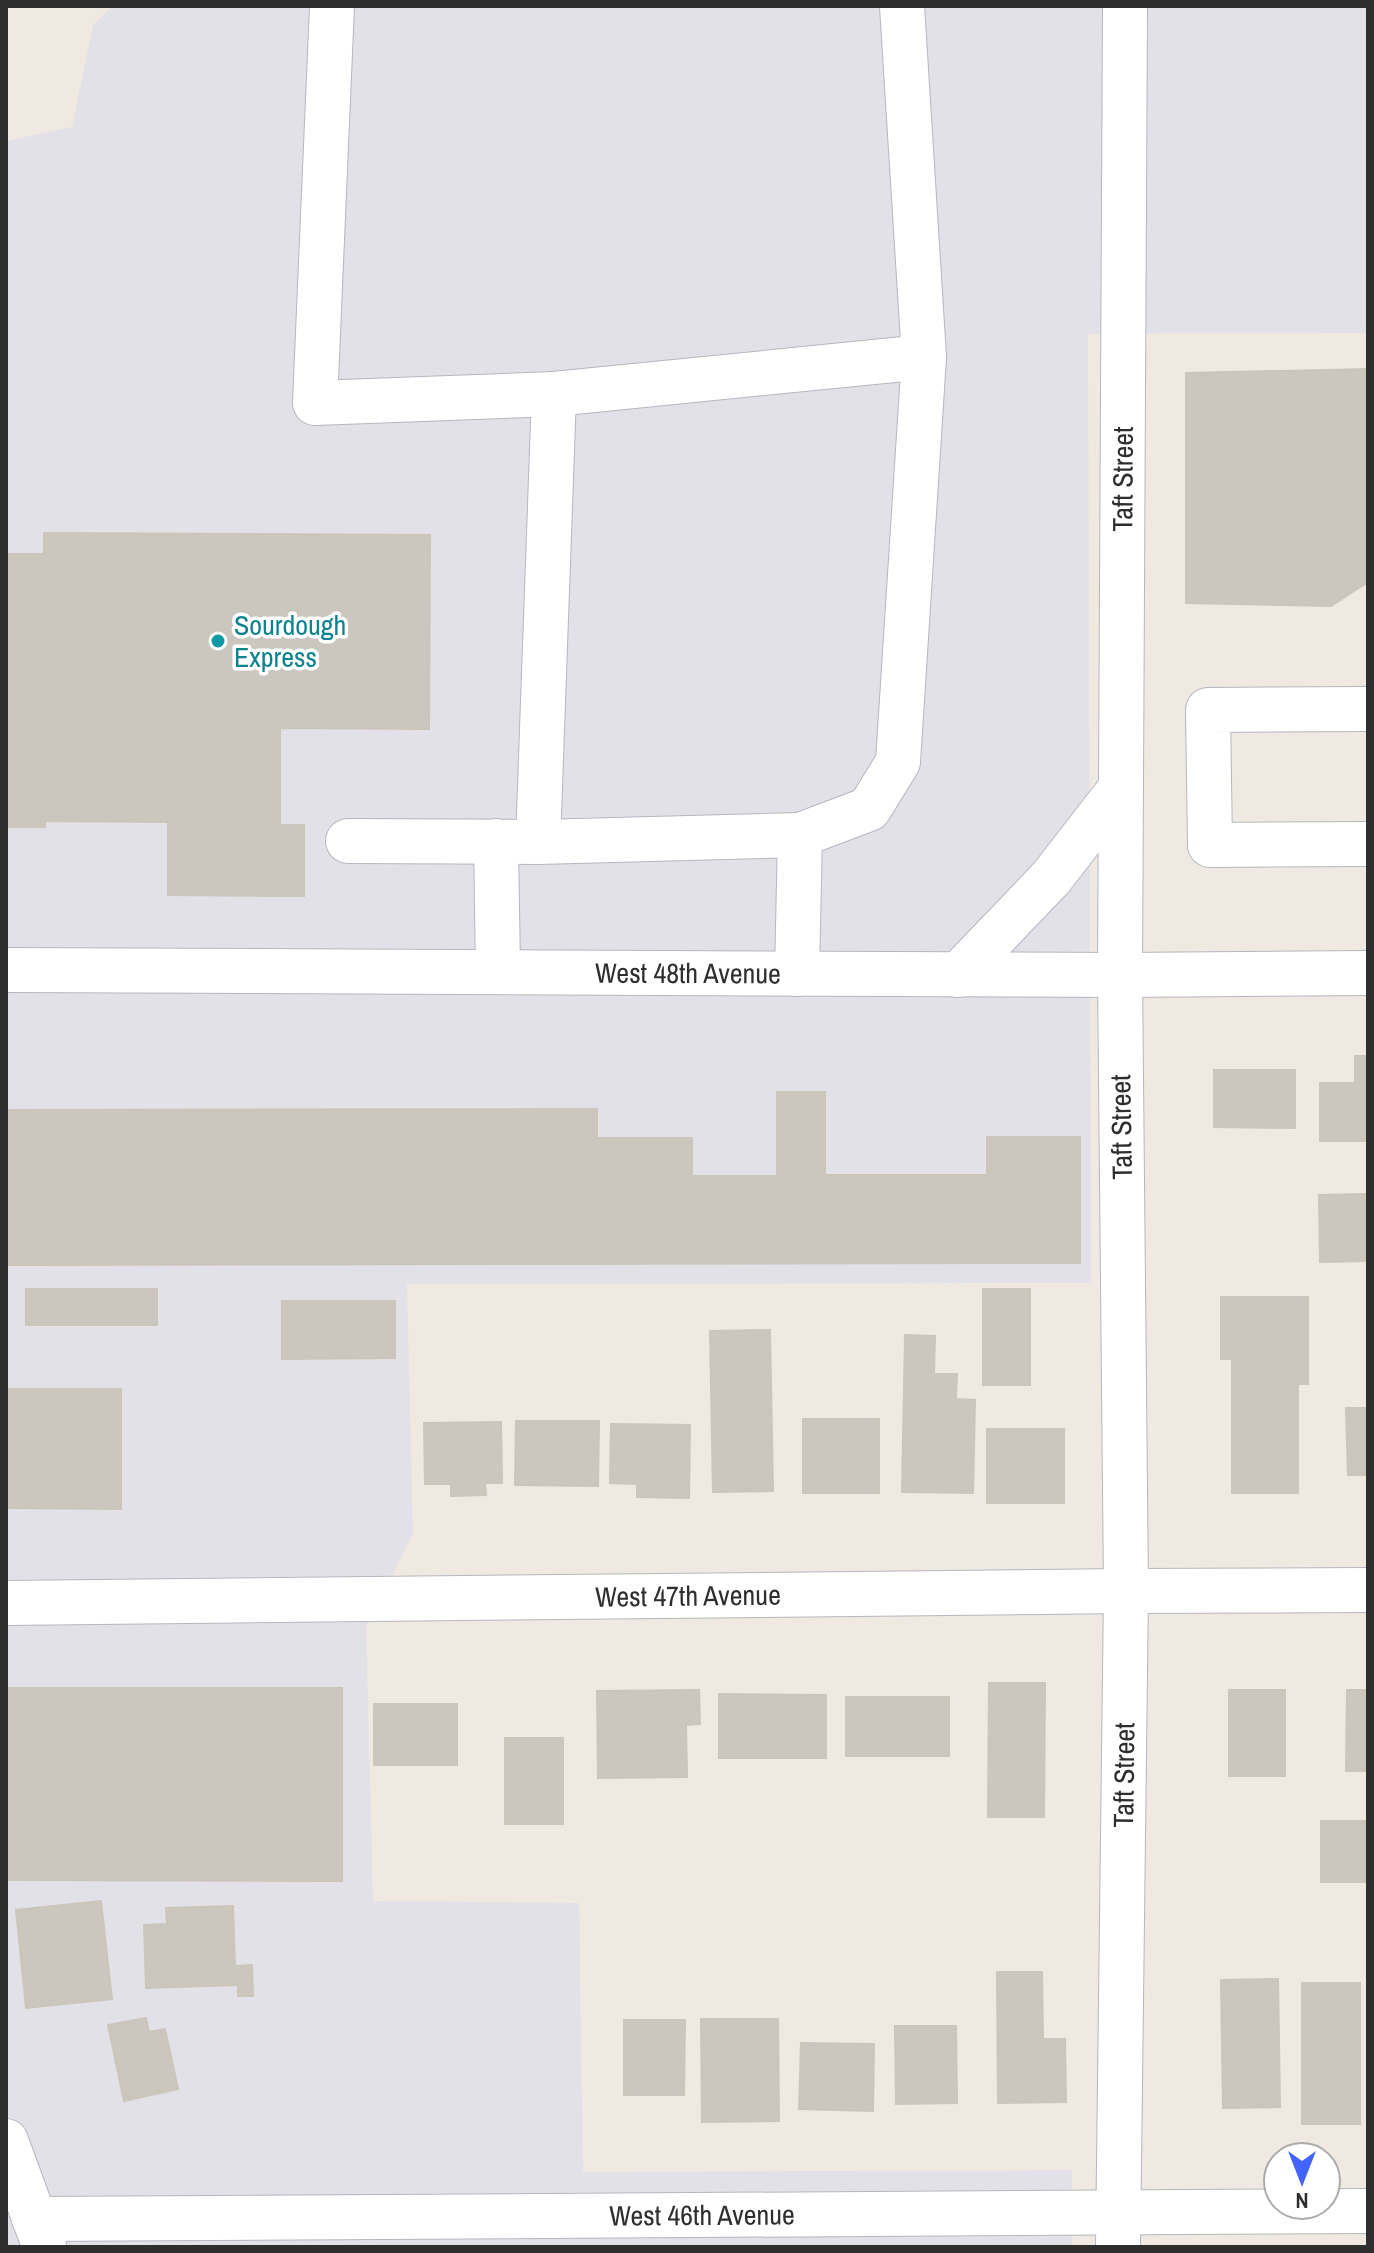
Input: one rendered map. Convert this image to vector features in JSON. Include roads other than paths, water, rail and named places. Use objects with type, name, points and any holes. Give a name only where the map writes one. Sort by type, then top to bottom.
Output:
[{"type":"street","points":[[332,6],[315,403],[554,394],[924,357]]},
{"type":"street","points":[[348,841],[517,842],[800,835],[869,809],[898,762],[924,357],[902,6]]},
{"type":"street","name":"Taft Street","points":[[1118,2229],[1126,1591],[1120,975],[1125,6]]},
{"type":"street","points":[[498,972],[517,842],[554,394]]},
{"type":"street","points":[[1368,709],[1208,710],[1210,845],[1368,844]]},
{"type":"street","points":[[958,975],[1051,878],[1120,789]]},
{"type":"street","points":[[797,974],[800,835]]},
{"type":"street","name":"West 48th Avenue","points":[[6,970],[958,975],[1368,973]]},
{"type":"street","name":"West 47th Avenue","points":[[6,1603],[1368,1590]]},
{"type":"street","points":[[6,2141],[40,2233]]},
{"type":"street","name":"West 46th Avenue","points":[[40,2233],[1118,2229],[1368,2211]]},
{"type":"place","name":"Sourdough Express","points":[[218,641]]}]
